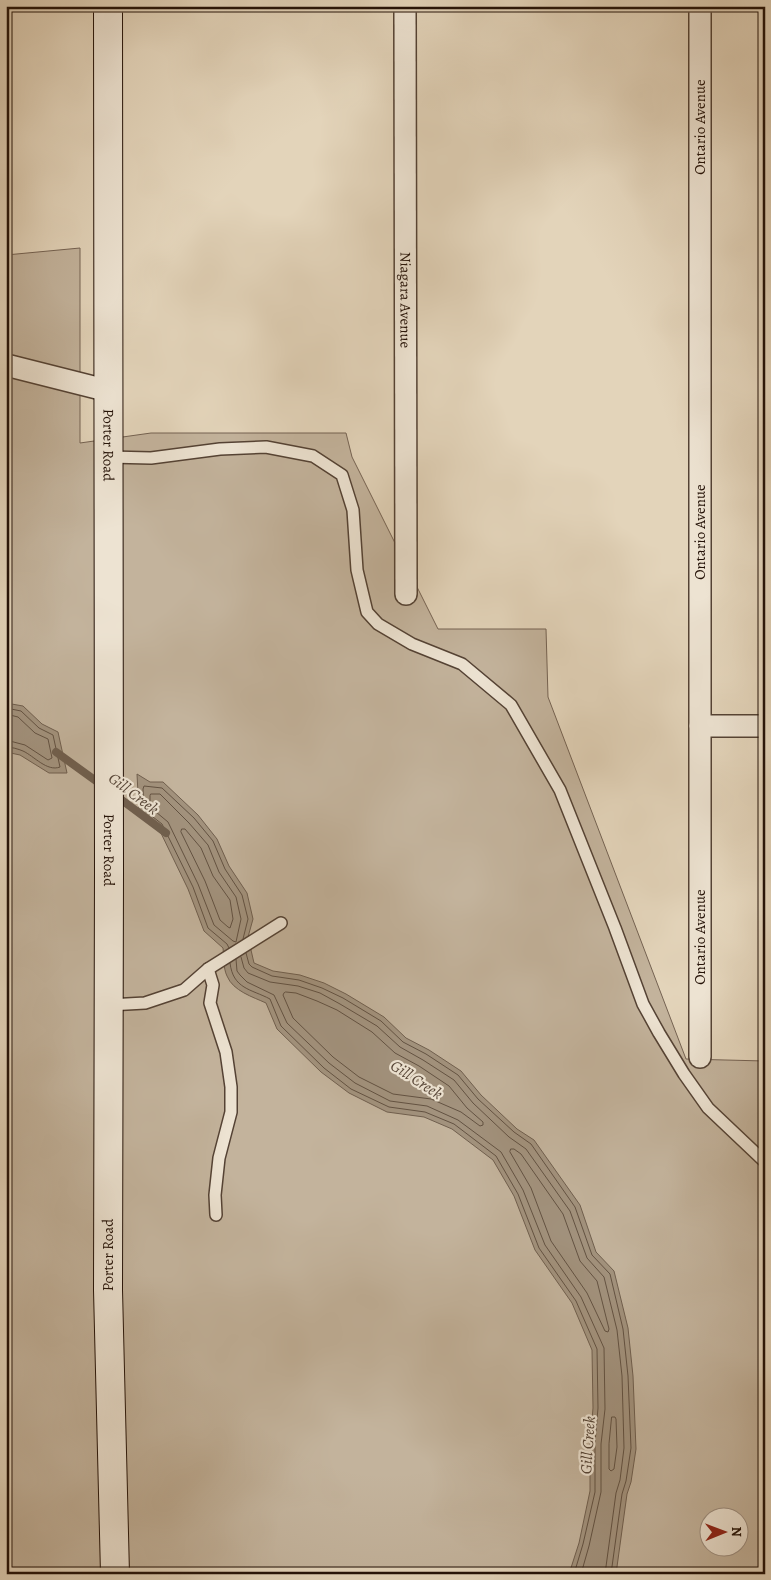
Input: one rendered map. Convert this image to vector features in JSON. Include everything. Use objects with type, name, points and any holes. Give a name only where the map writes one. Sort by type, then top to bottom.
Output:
[{"type":"main road","name":"Porter Road","points":[[108,6],[108,1290],[114,1574]]},
{"type":"street","name":"Niagara Avenue","points":[[405,6],[406,594]]},
{"type":"street","name":"Ontario Avenue","points":[[700,6],[700,1057]]},
{"type":"street","points":[[6,365],[109,391]]},
{"type":"street","points":[[700,726],[765,726]]},
{"type":"lane","points":[[109,457],[151,458],[220,449],[266,447],[313,456],[342,475],[353,510],[358,570],[367,612],[378,624],[412,644],[462,664],[511,705],[560,790],[643,1004],[655,1026],[684,1074],[708,1108],[765,1162]]},
{"type":"lane","points":[[109,1005],[145,1003],[184,990],[208,969],[281,923]]},
{"type":"lane","points":[[208,969],[213,985],[210,1003],[226,1052],[231,1087],[231,1112],[219,1158],[215,1195],[216,1215]]},
{"type":"shaded area","points":[[80,248],[80,443],[151,433],[346,433],[352,457],[438,629],[546,629],[548,697],[686,1059],[765,1061],[765,1574],[6,1574],[6,255]]},
{"type":"water","points":[[6,703],[23,706],[42,724],[58,732],[67,773],[49,773],[20,755],[6,752]]},
{"type":"water","points":[[137,774],[150,782],[163,782],[198,815],[217,839],[229,866],[247,893],[253,919],[248,937],[254,963],[273,971],[300,975],[324,983],[346,994],[384,1017],[406,1038],[429,1050],[461,1071],[481,1095],[517,1129],[534,1140],[580,1205],[596,1252],[614,1271],[628,1328],[633,1376],[636,1449],[631,1482],[627,1494],[616,1574],[569,1574],[579,1543],[590,1491],[590,1443],[593,1408],[592,1350],[572,1303],[535,1250],[514,1196],[493,1160],[452,1129],[424,1117],[387,1112],[349,1093],[321,1072],[277,1029],[266,1003],[234,986],[226,973],[223,948],[204,931],[188,889],[158,827],[139,813]]},
{"type":"waterway","name":"Gill Creek","points":[[56,752],[103,786]]},
{"type":"waterway","name":"Gill Creek","points":[[115,795],[166,833]]}]
